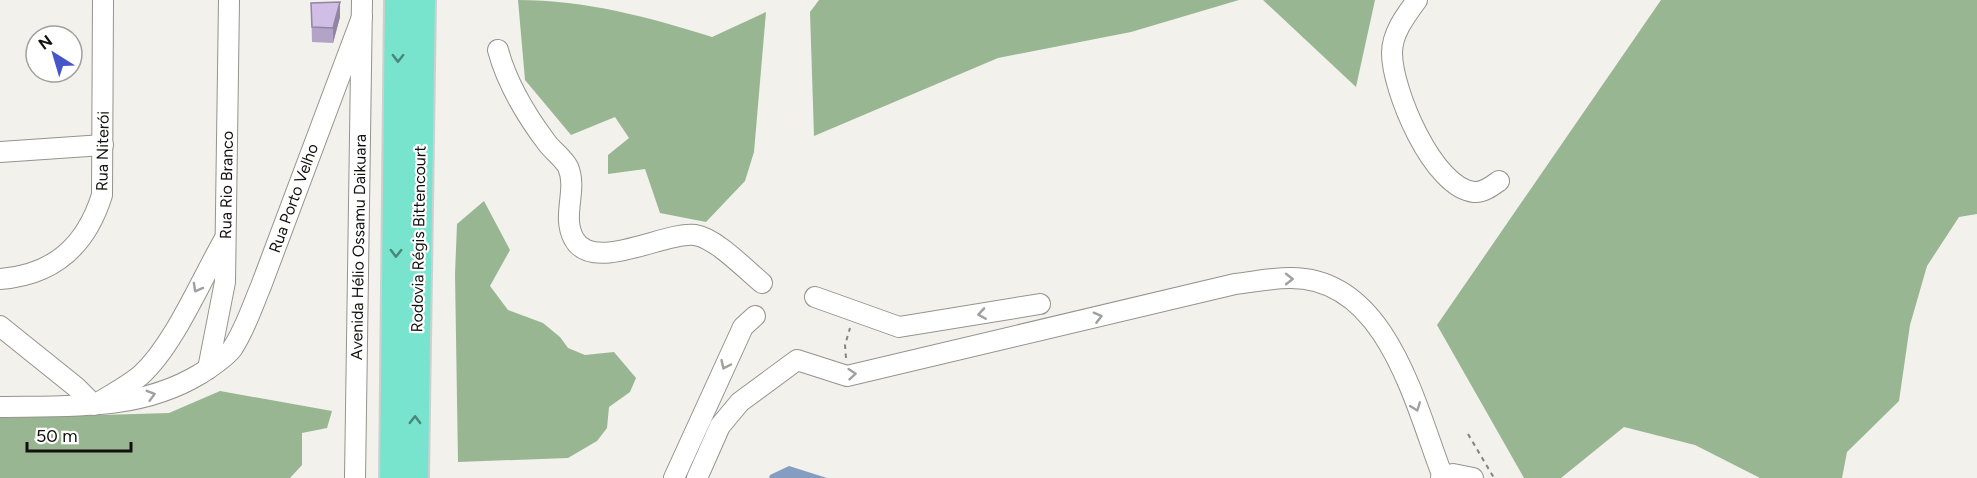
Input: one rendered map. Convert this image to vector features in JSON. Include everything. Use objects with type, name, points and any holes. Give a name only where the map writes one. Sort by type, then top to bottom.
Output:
[{"type":"highway","name":"Rodovia Régis Bittencourt","points":[[388,471],[399,0]]},
{"type":"highway","name":"Rodovia Régis Bittencourt","points":[[414,478],[421,0]]},
{"type":"street","name":"Rua Niterói","points":[[0,279],[42,270],[64,256],[81,240],[95,218],[102,195],[103,0]]},
{"type":"street","name":"Rua Rio Branco","points":[[208,369],[225,282],[229,0]]},
{"type":"street","points":[[1418,0],[1397,30],[1392,51],[1399,90],[1418,133],[1436,165],[1452,183],[1476,192],[1499,181]]},
{"type":"street","name":"Rua Porto Velho","points":[[0,408],[115,404],[162,392],[208,369],[231,350],[247,321],[362,8]]},
{"type":"street","name":"Avenida Hélio Ossamu Daikuara","points":[[355,478],[362,8]]},
{"type":"street","points":[[498,50],[505,73],[519,100],[547,143],[568,167],[571,187],[567,214],[573,237],[579,248],[596,253],[695,235],[714,244],[762,283]]},
{"type":"street","points":[[0,152],[103,145]]},
{"type":"street","points":[[0,326],[76,387],[94,405],[141,375],[154,361],[167,342],[225,237]]},
{"type":"street","points":[[697,478],[720,426],[726,418],[740,402],[797,360],[848,376],[1235,284],[1292,278],[1325,284],[1352,298],[1379,326],[1401,369],[1442,477],[1453,474],[1473,478]]},
{"type":"street","points":[[815,297],[899,327],[1040,304]]},
{"type":"street","points":[[674,478],[743,327],[756,316]]},
{"type":"path","points":[[854,375],[846,360],[845,345],[849,329],[862,315]]},
{"type":"path","points":[[1468,434],[1494,478]]},
{"type":"green space","points":[[518,0],[592,6],[712,37],[766,12],[754,152],[745,181],[706,222],[660,213],[645,169],[608,174],[608,155],[629,138],[615,117],[571,135],[525,80]]},
{"type":"green space","points":[[819,0],[1239,0],[1131,32],[998,58],[814,136],[810,12]]},
{"type":"green space","points":[[1263,0],[1375,0],[1356,87]]},
{"type":"green space","points":[[1661,0],[1977,0],[1977,214],[1959,217],[1927,266],[1910,325],[1899,401],[1847,452],[1842,478],[1760,478],[1695,445],[1624,427],[1561,478],[1524,478],[1437,325]]},
{"type":"green space","points":[[484,201],[510,250],[490,286],[508,310],[543,323],[560,337],[568,348],[585,355],[614,352],[636,378],[630,392],[609,407],[607,428],[597,441],[568,458],[458,462],[455,274],[457,224]]},
{"type":"green space","points":[[220,391],[332,411],[327,428],[302,433],[302,465],[290,478],[0,478],[0,418],[169,413]]},
{"type":"water","points":[[789,466],[827,478],[769,478],[770,475]]},
{"type":"building","points":[[340,2],[333,28],[312,27],[311,3]]}]
